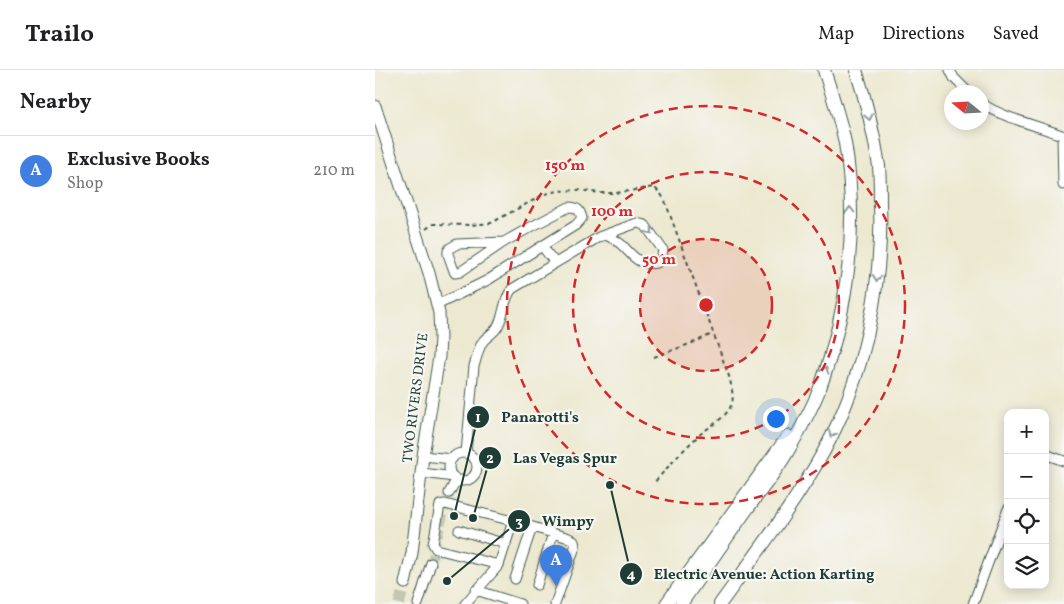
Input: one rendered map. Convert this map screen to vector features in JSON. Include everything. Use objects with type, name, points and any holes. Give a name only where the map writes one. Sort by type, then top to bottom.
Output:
[{"type":"highway","points":[[681,604],[785,456],[819,389],[832,348],[845,296],[850,223],[849,172],[834,100],[824,70]]},
{"type":"highway","points":[[720,604],[793,503],[825,450],[844,410],[862,358],[876,296],[881,232],[879,167],[865,99],[856,70]]},
{"type":"highway","points":[[666,604],[753,485],[819,389]]},
{"type":"main road","name":"TWO RIVERS DRIVE","points":[[375,106],[419,244],[437,305],[440,324],[439,357],[405,583]]},
{"type":"street","points":[[950,70],[954,78],[961,85]]},
{"type":"street","points":[[989,108],[1063,135],[1063,185]]},
{"type":"street","points":[[437,305],[488,280],[576,225],[582,218],[579,210],[569,207],[504,242],[460,272],[455,273],[448,254],[448,251],[453,246],[457,244],[504,242]]},
{"type":"street","points":[[466,453],[475,366],[481,344],[499,326],[508,294],[555,262],[591,241],[607,234],[633,224],[645,225],[664,253],[657,263],[652,264],[638,261],[607,234]]},
{"type":"street","points":[[542,246],[555,262]]},
{"type":"street","points":[[422,473],[465,481],[472,478],[477,468],[473,457],[466,453],[459,454],[452,459],[450,466],[451,474],[457,479]]},
{"type":"street","points":[[1049,455],[1064,460]]},
{"type":"street","points":[[423,456],[452,459]]},
{"type":"street","points":[[449,494],[457,479]]},
{"type":"street","points":[[499,565],[436,549],[433,544],[441,505],[445,504],[513,521],[572,539],[575,543],[555,604]]},
{"type":"street","points":[[973,604],[1004,520]]},
{"type":"street","points":[[465,604],[499,565],[513,521]]},
{"type":"street","points":[[515,579],[532,527]]},
{"type":"street","points":[[459,530],[506,544]]},
{"type":"street","points":[[537,585],[553,533]]},
{"type":"street","points":[[418,604],[431,563]]},
{"type":"street","points":[[476,590],[520,604]]},
{"type":"path","points":[[419,244],[422,235],[433,224],[470,226],[491,222],[545,194],[565,190],[616,194],[654,187],[661,194],[713,333],[733,393],[727,412],[697,437],[653,484]]},
{"type":"path","points":[[654,357],[695,342],[713,333]]},
{"type":"tunnel","points":[[431,563],[449,493]]},
{"type":"tunnel","points":[[399,604],[405,583]]},
{"type":"place","name":"Electric Avenue: Action Karting","points":[[610,485]]},
{"type":"place","name":"Panarotti's","points":[[454,516]]},
{"type":"place","name":"Las Vegas Spur","points":[[473,518]]},
{"type":"place","name":"Wimpy","points":[[447,581]]},
{"type":"place","name":"Exclusive Books","points":[[556,586]]}]
